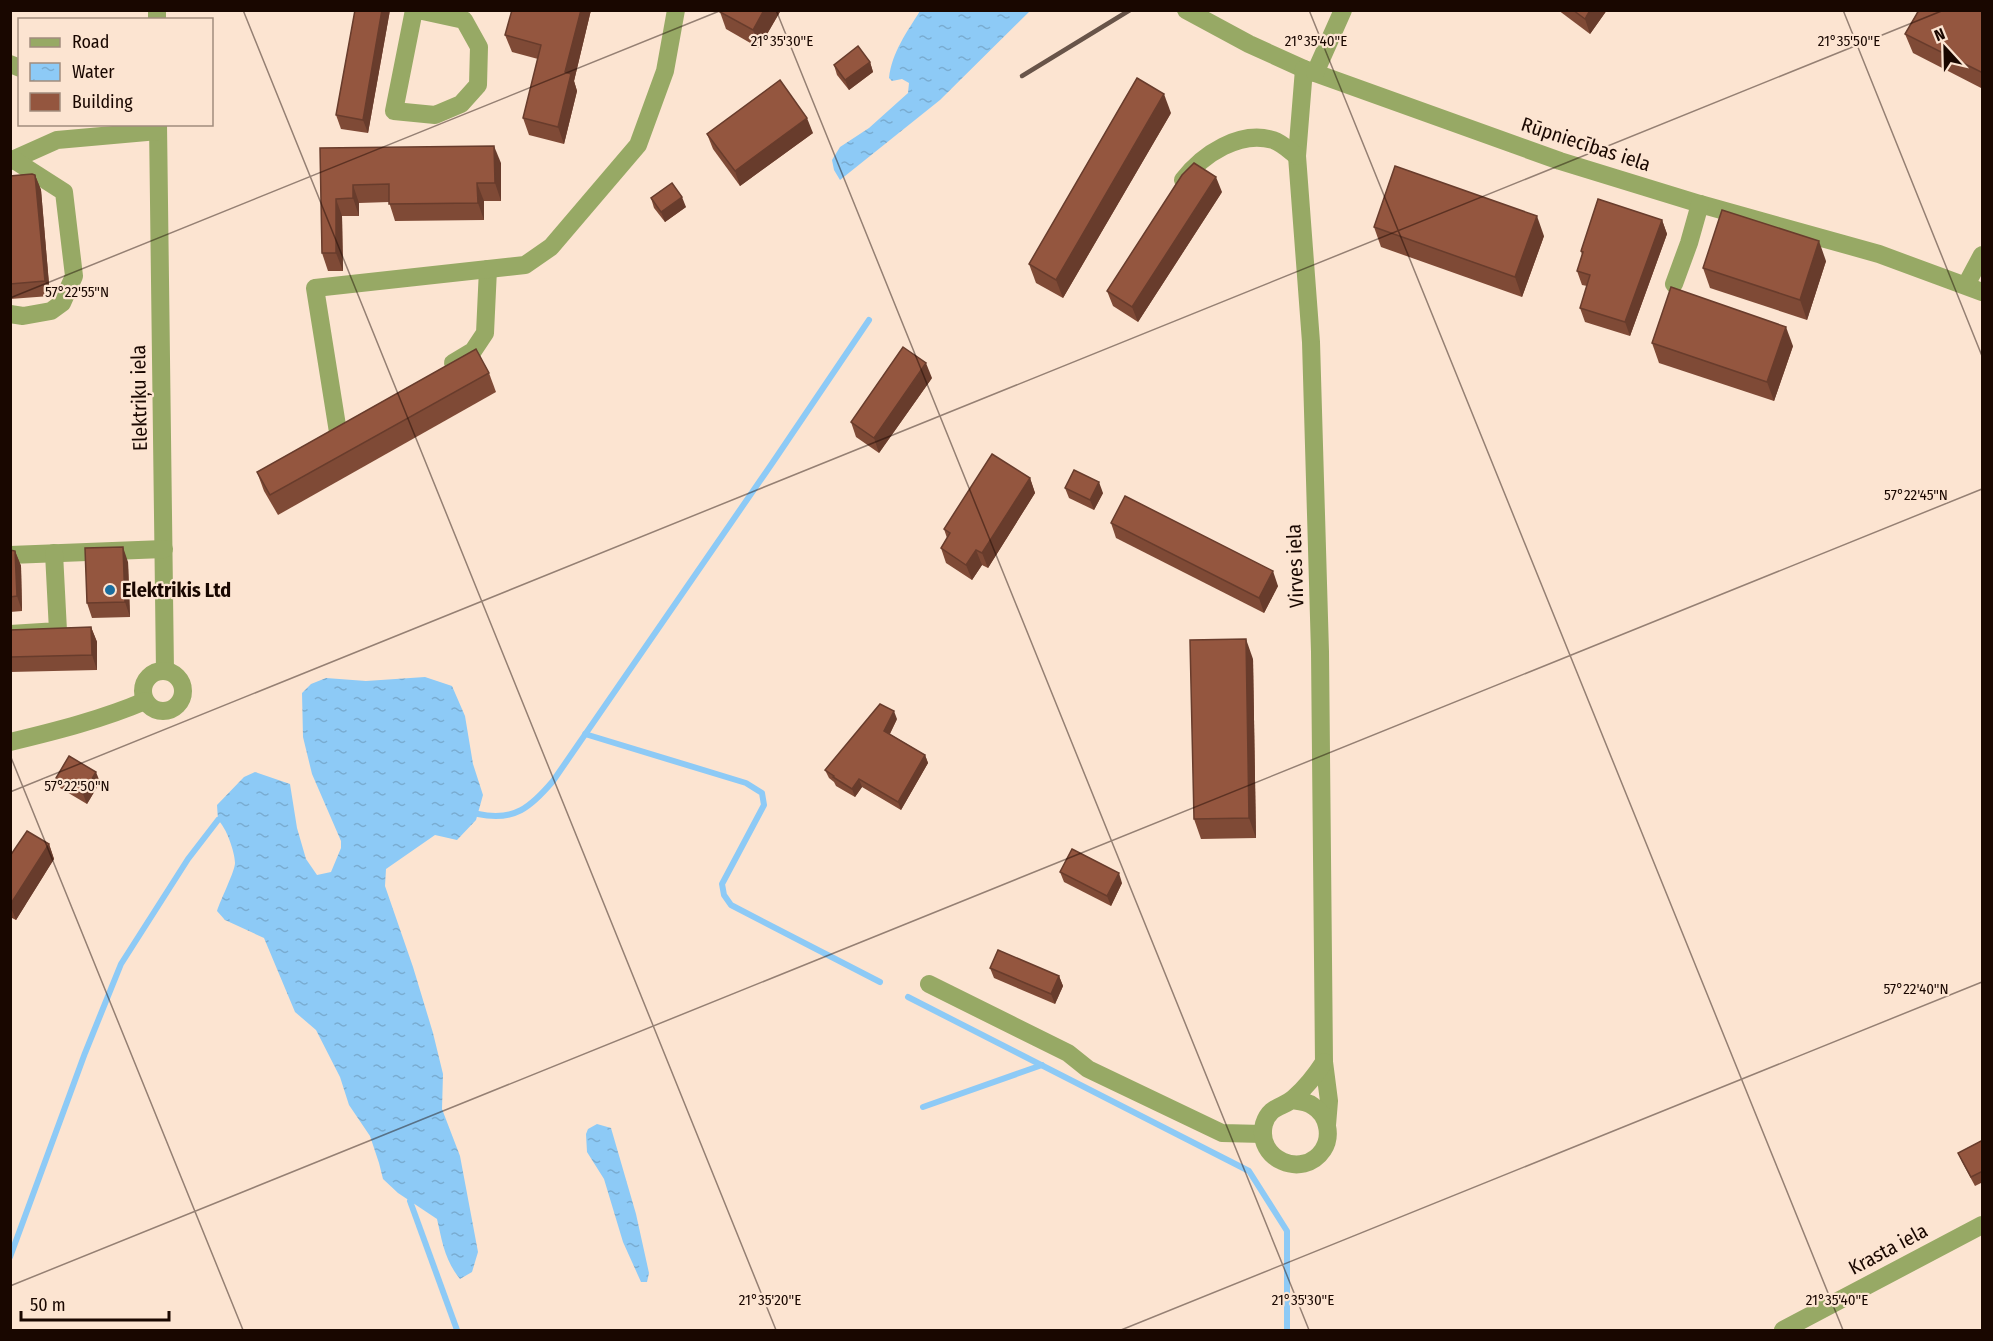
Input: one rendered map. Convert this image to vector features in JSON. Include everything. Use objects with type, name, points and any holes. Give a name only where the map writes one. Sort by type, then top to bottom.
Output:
[{"type":"street","points":[[416,10],[465,15],[479,47],[478,84],[461,104],[435,115],[394,111],[416,10]]},
{"type":"street","points":[[338,432],[315,288],[525,265],[551,247],[638,145],[665,71],[676,10]]},
{"type":"street","name":"Rūpniecības iela","points":[[1186,10],[1249,44],[1310,71],[1560,161],[1700,204],[1879,254],[1975,289]]},
{"type":"street","name":"Virves iela","points":[[1263,1134],[1272,1156],[1294,1165],[1306,1164],[1316,1158],[1324,1149],[1328,1138],[1329,1101],[1323,1062],[1320,652],[1311,342],[1297,156],[1310,71],[1343,10]]},
{"type":"street","points":[[12,160],[57,140],[158,128]]},
{"type":"street","name":"Elektriķu iela","points":[[158,128],[165,671]]},
{"type":"street","points":[[1183,180],[1194,166],[1231,142],[1252,137],[1275,141],[1297,156]]},
{"type":"street","points":[[10,314],[23,316],[51,311],[62,303],[74,276],[64,192],[12,160]]},
{"type":"street","points":[[1674,284],[1700,204]]},
{"type":"street","points":[[1975,289],[1983,255]]},
{"type":"street","points":[[434,374],[473,351],[485,333],[488,269]]},
{"type":"street","points":[[320,443],[357,420]]},
{"type":"street","points":[[10,555],[164,549]]},
{"type":"street","points":[[10,634],[58,631],[54,553]]},
{"type":"street","points":[[158,671],[178,676],[182,682],[184,689],[180,702],[169,711],[155,710],[145,700],[143,694],[146,680],[158,671]]},
{"type":"street","points":[[10,742],[52,732],[145,700]]},
{"type":"street","points":[[929,984],[1068,1053],[1088,1068],[1222,1133],[1263,1134],[1265,1122],[1271,1112],[1280,1104],[1291,1100],[1312,1080],[1323,1062]]},
{"type":"street","points":[[1291,1100],[1304,1101],[1314,1106],[1323,1114],[1328,1125]]},
{"type":"street","name":"Krasta iela","points":[[1783,1330],[1983,1225]]},
{"type":"water","points":[[920,11],[1030,11],[940,100],[840,180],[834,170],[832,160],[840,147],[869,128],[908,93],[909,83],[902,79],[892,81],[889,78],[897,51]]},
{"type":"water","points":[[425,677],[452,686],[465,716],[473,764],[483,795],[476,820],[457,840],[435,835],[386,869],[385,886],[433,1033],[443,1074],[442,1109],[460,1156],[478,1252],[472,1272],[460,1279],[447,1258],[437,1219],[398,1193],[383,1179],[370,1136],[349,1105],[340,1077],[316,1030],[295,1012],[264,938],[225,920],[217,911],[235,863],[229,840],[218,820],[217,805],[244,777],[255,772],[290,784],[297,828],[306,859],[317,875],[331,872],[341,848],[341,841],[312,774],[303,737],[302,693],[311,684],[326,678],[366,681]]},
{"type":"water","points":[[597,1124],[611,1128],[636,1214],[649,1273],[647,1282],[641,1282],[623,1242],[604,1179],[587,1152],[586,1134],[588,1129]]},
{"type":"building","points":[[355,10],[382,10],[363,120],[336,115]]},
{"type":"building","points":[[512,10],[581,10],[565,72],[571,74],[558,127],[523,118],[541,45],[505,35]]},
{"type":"building","points":[[721,10],[764,10],[753,30],[720,12]]},
{"type":"building","points":[[1573,10],[1590,10],[1585,19]]},
{"type":"building","points":[[1919,10],[1983,10],[1983,73],[1905,34]]},
{"type":"building","points":[[858,46],[870,62],[845,80],[834,65]]},
{"type":"building","points":[[1137,78],[1164,94],[1056,280],[1029,264]]},
{"type":"building","points":[[780,80],[807,118],[735,171],[707,134]]},
{"type":"building","points":[[494,146],[495,183],[477,183],[478,203],[389,204],[389,184],[353,185],[353,198],[336,199],[336,253],[322,253],[320,148]]},
{"type":"building","points":[[1194,163],[1216,177],[1132,307],[1107,291],[1182,175]]},
{"type":"building","points":[[1395,166],[1537,216],[1515,277],[1374,227]]},
{"type":"building","points":[[35,175],[45,281],[10,284],[10,176]]},
{"type":"building","points":[[672,183],[682,197],[661,212],[651,198]]},
{"type":"building","points":[[1598,199],[1662,220],[1625,322],[1580,308],[1590,275],[1577,271]]},
{"type":"building","points":[[1722,210],[1819,241],[1800,300],[1703,268]]},
{"type":"building","points":[[1671,287],[1786,327],[1767,382],[1652,343]]},
{"type":"building","points":[[903,347],[926,363],[874,438],[851,422]]},
{"type":"building","points":[[476,349],[489,373],[270,495],[257,472]]},
{"type":"building","points":[[992,454],[1030,478],[982,553],[976,550],[966,565],[941,548],[950,533],[944,529]]},
{"type":"building","points":[[1074,470],[1099,482],[1090,500],[1065,488]]},
{"type":"building","points":[[1125,496],[1273,571],[1259,598],[1111,523]]},
{"type":"building","name":"Elektrikis Ltd","points":[[123,547],[125,602],[87,603],[85,548]]},
{"type":"building","points":[[10,550],[15,551],[17,596],[10,597]]},
{"type":"building","points":[[91,627],[92,655],[10,657],[10,630]]},
{"type":"building","points":[[1246,639],[1249,818],[1194,819],[1190,640]]},
{"type":"building","points":[[880,704],[894,711],[884,731],[925,755],[898,802],[859,779],[852,789],[825,770]]},
{"type":"building","points":[[69,756],[96,772],[83,794],[56,778]]},
{"type":"building","points":[[27,831],[49,844],[10,905],[10,856]]},
{"type":"building","points":[[1072,849],[1119,873],[1107,896],[1060,872]]},
{"type":"building","points":[[998,950],[1059,976],[1051,994],[990,968]]},
{"type":"building","points":[[1983,1140],[1983,1171],[1971,1177],[1958,1153]]},
{"type":"waterway","points":[[478,814],[491,816],[512,814],[529,805],[553,781],[869,320]]},
{"type":"waterway","points":[[585,734],[746,783],[762,793],[764,805],[722,884],[724,895],[731,905],[880,982]]},
{"type":"waterway","points":[[10,1257],[85,1053],[121,964],[188,859],[218,820]]},
{"type":"waterway","points":[[908,997],[1249,1171],[1287,1231],[1287,1330]]},
{"type":"waterway","points":[[923,1107],[1042,1065]]},
{"type":"waterway","points":[[410,1201],[457,1330]]},
{"type":"railway","points":[[1022,76],[1130,10]]},
{"type":"place","name":"Elektrikis Ltd","points":[[110,590]]}]
